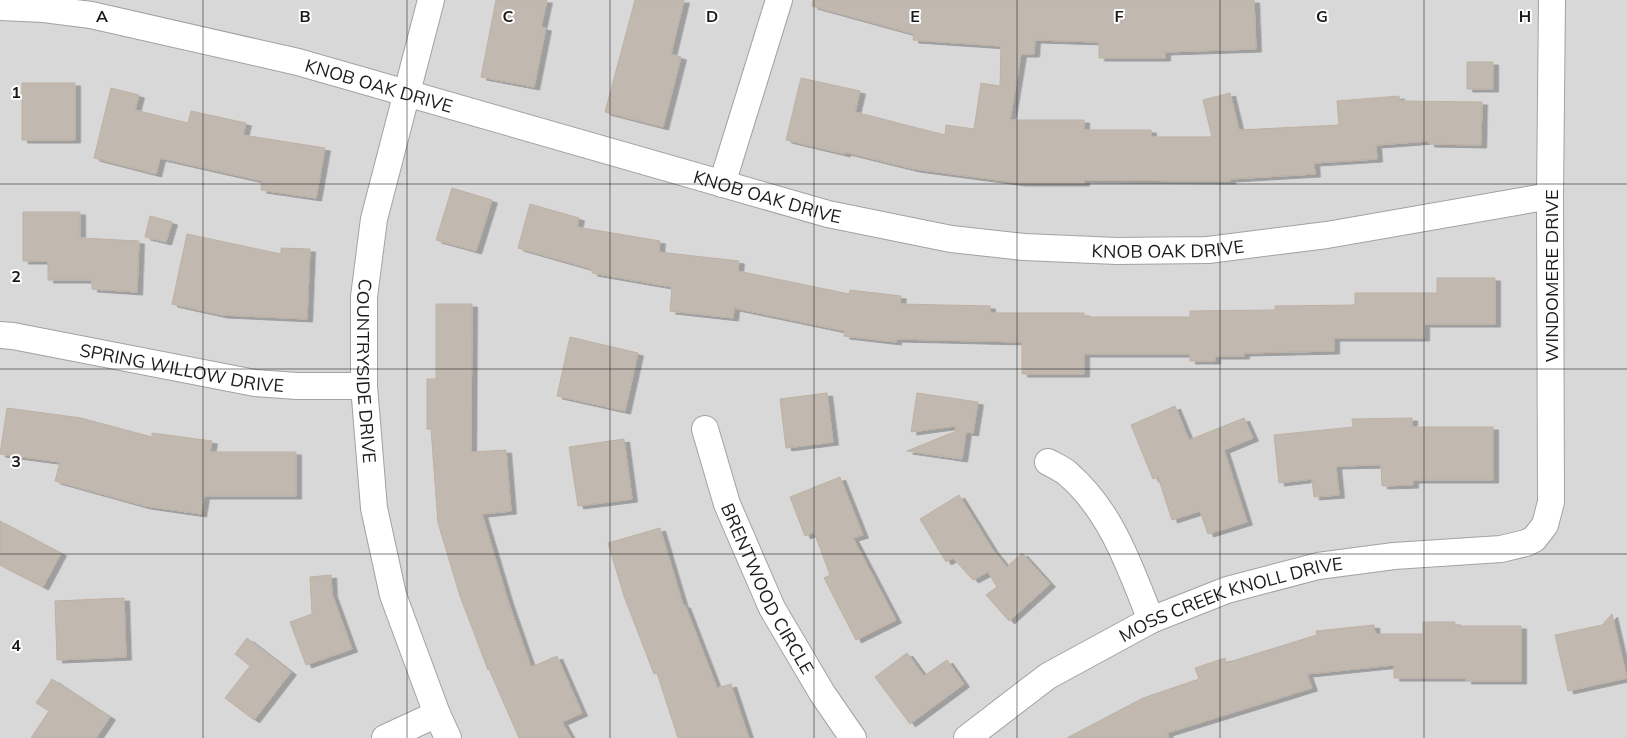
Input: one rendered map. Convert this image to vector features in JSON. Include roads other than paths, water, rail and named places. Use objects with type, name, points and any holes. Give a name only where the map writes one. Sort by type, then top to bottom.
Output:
[{"type":"street","name":"COUNTRYSIDE DRIVE","points":[[431,0],[374,219],[364,297],[364,386],[374,508],[394,595],[437,714],[448,738]]},
{"type":"street","points":[[722,184],[779,0]]},
{"type":"street","name":"WINDOMERE DRIVE","points":[[1526,543],[1534,539],[1545,525],[1551,502],[1550,196],[1552,0]]},
{"type":"street","name":"KNOB OAK DRIVE","points":[[0,8],[44,9],[91,15],[298,62],[828,214],[952,239],[1024,247],[1117,251],[1208,250],[1327,235],[1550,196]]},
{"type":"street","name":"SPRING WILLOW DRIVE","points":[[0,335],[255,382],[297,386],[364,386]]},
{"type":"street","name":"BRENTWOOD CIRCLE","points":[[705,429],[727,504],[772,608],[822,692],[853,738]]},
{"type":"street","points":[[1048,462],[1068,473],[1100,508],[1115,534],[1151,620]]},
{"type":"street","name":"MOSS CREEK KNOLL DRIVE","points":[[967,738],[1048,676],[1151,620],[1228,590],[1318,566],[1394,556],[1501,549],[1526,543]]},
{"type":"street","points":[[385,738],[437,714]]}]
